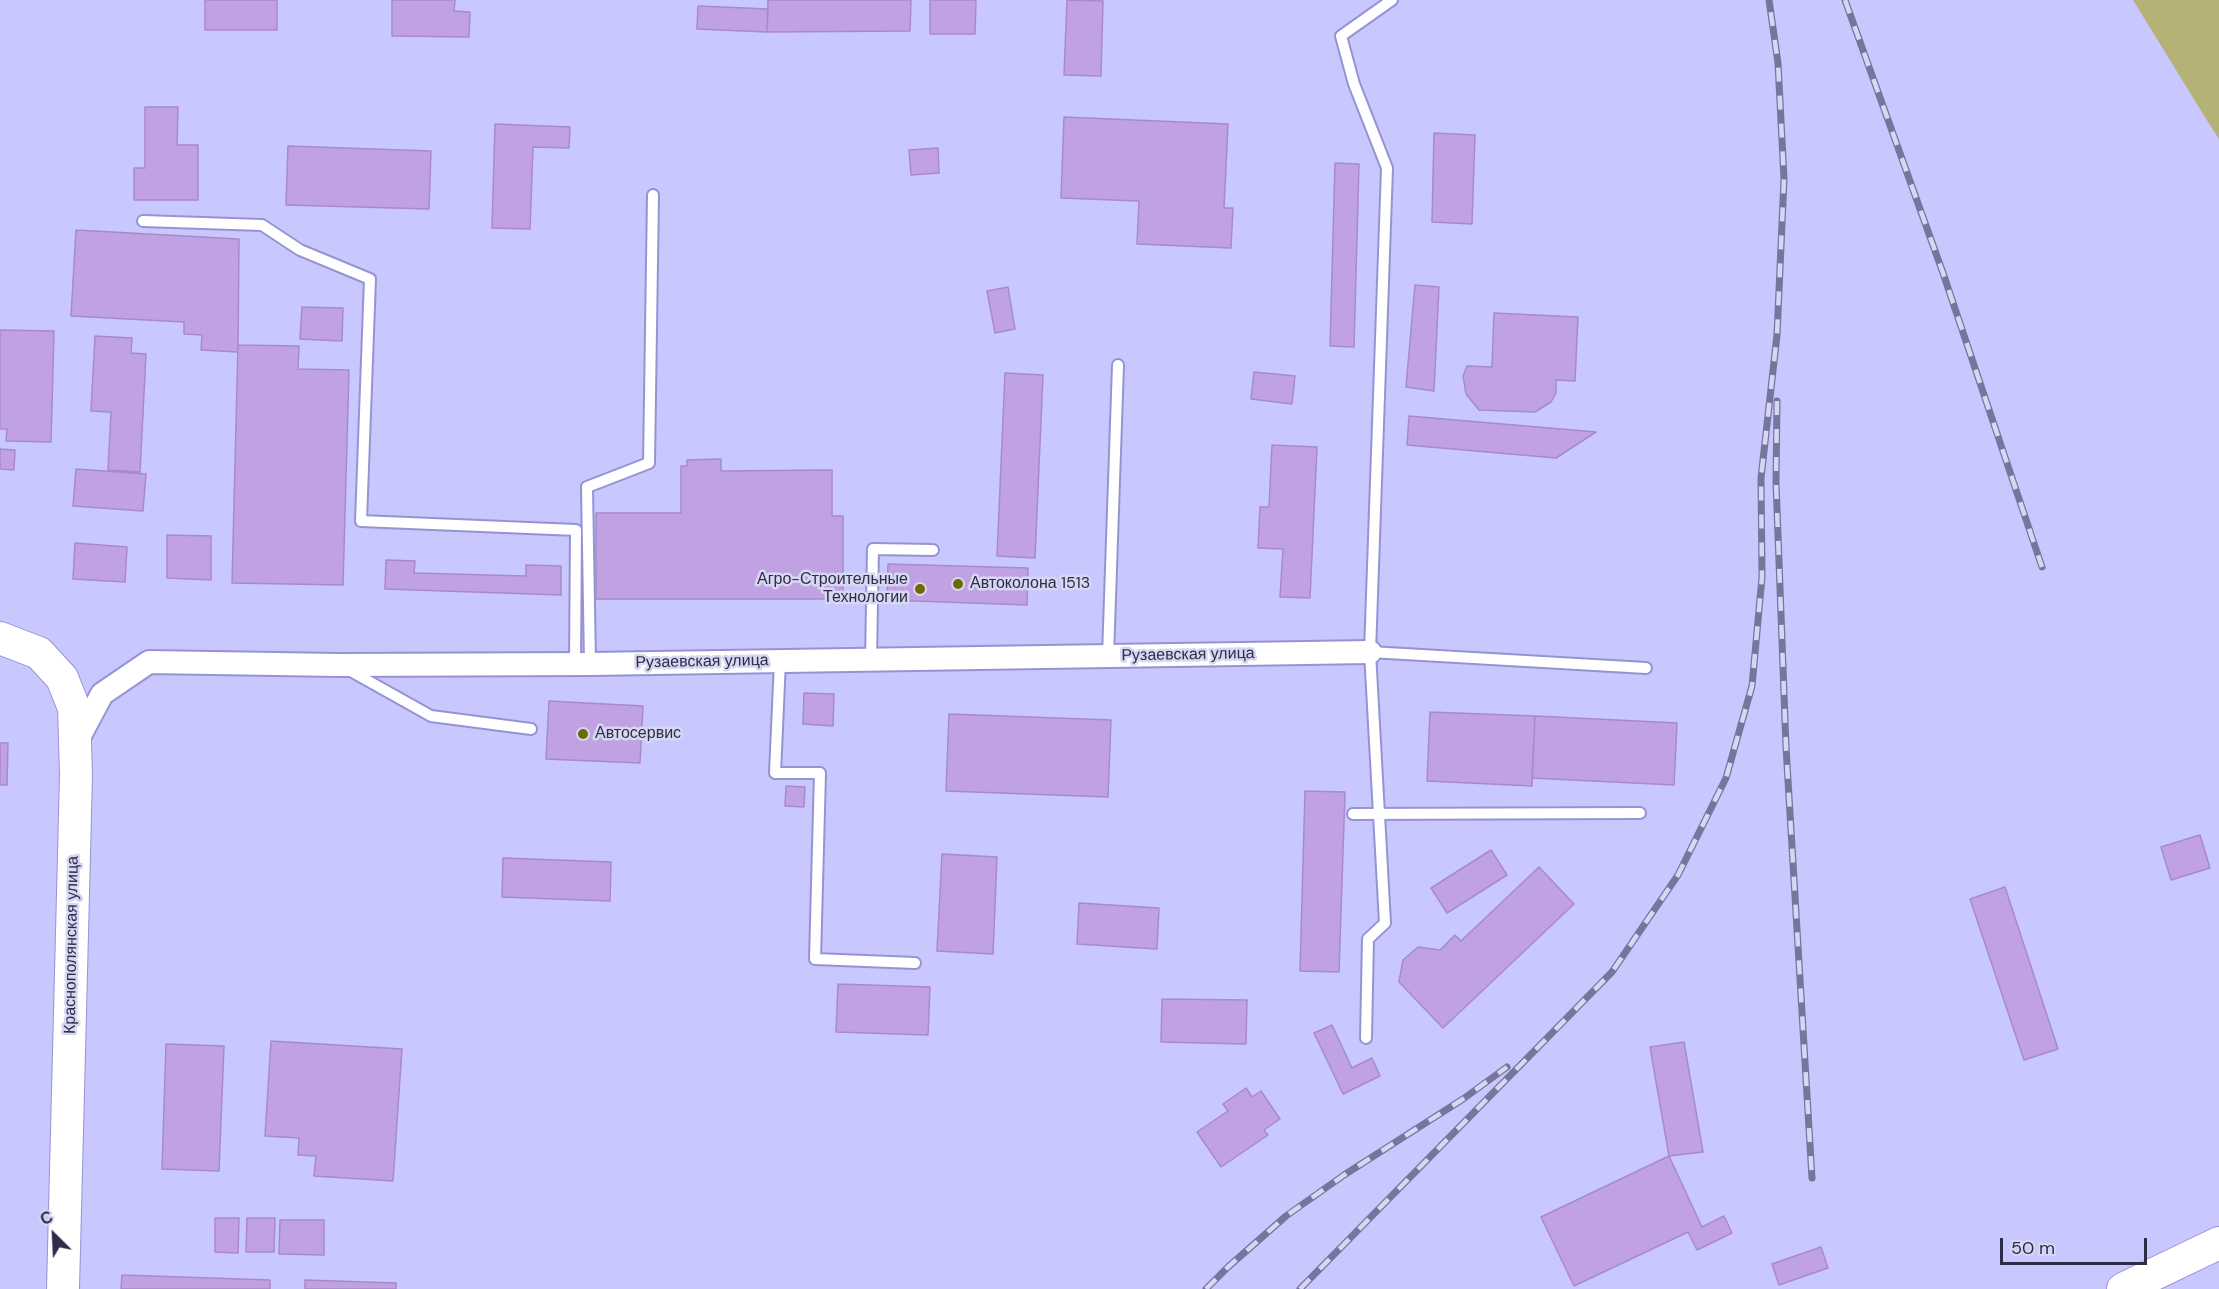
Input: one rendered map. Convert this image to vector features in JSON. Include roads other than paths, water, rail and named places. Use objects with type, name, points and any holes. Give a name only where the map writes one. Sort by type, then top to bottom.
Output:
[{"type":"street","name":"Краснополянская улица","points":[[0,638],[39,653],[62,678],[74,708],[63,1289]]},
{"type":"street","name":"Рузаевская улица","points":[[75,745],[102,694],[148,662],[338,665],[582,664],[1370,652]]},
{"type":"street","points":[[2123,1289],[2219,1243]]},
{"type":"lane","points":[[1366,1038],[1368,939],[1385,923],[1370,652],[1387,168],[1354,84],[1341,36],[1392,0]]},
{"type":"lane","points":[[582,664],[587,487],[649,463],[653,195]]},
{"type":"lane","points":[[143,221],[262,225],[300,250],[370,279],[361,521],[576,530],[582,664]]},
{"type":"lane","points":[[1108,656],[1118,365]]},
{"type":"lane","points":[[871,659],[873,549],[933,550]]},
{"type":"lane","points":[[1370,652],[1646,668]]},
{"type":"lane","points":[[780,662],[776,773],[820,773],[814,960],[915,963]]},
{"type":"lane","points":[[338,665],[431,716],[531,729]]},
{"type":"lane","points":[[1353,814],[1640,813]]},
{"type":"railway","points":[[1300,1289],[1612,972],[1678,875],[1726,778],[1752,686],[1762,577],[1761,478],[1777,335],[1784,179],[1778,63],[1769,0]]},
{"type":"railway","points":[[1845,0],[1943,273],[2042,567]]},
{"type":"railway","points":[[1777,401],[1776,482],[1786,747],[1812,1178]]},
{"type":"railway","points":[[1206,1289],[1286,1216],[1344,1175],[1463,1099],[1507,1067]]},
{"type":"place","name":"Автоколона 1513","points":[[958,584]]},
{"type":"place","name":"Агро-Строительные Технологии","points":[[920,589]]},
{"type":"place","name":"Автосервис","points":[[583,734]]}]
